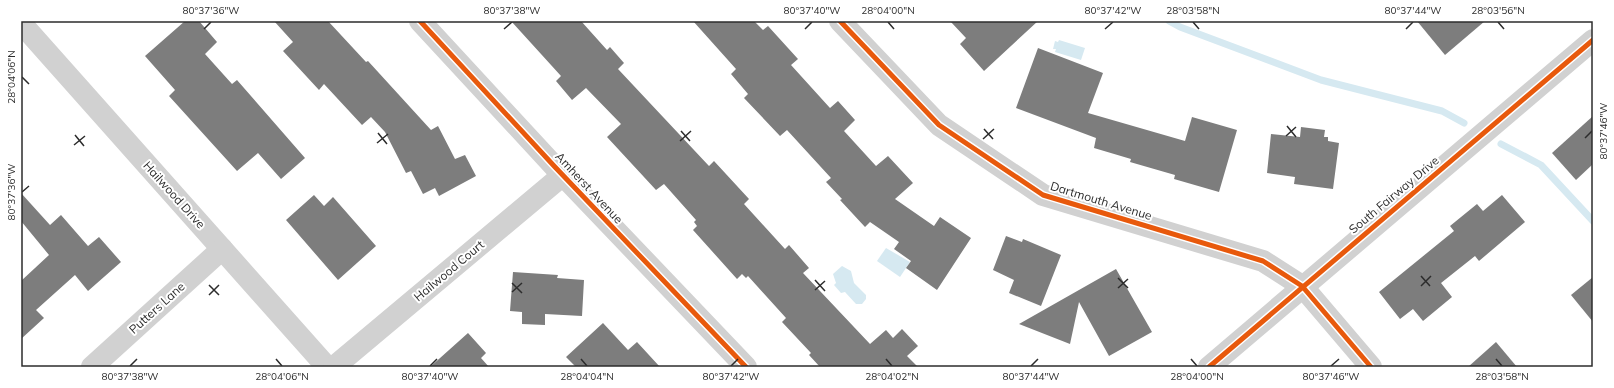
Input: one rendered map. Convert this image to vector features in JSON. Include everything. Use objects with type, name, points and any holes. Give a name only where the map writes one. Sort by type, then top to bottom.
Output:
[{"type":"street","name":"Amherst Avenue","points":[[420,21],[563,175],[746,367]]},
{"type":"street","name":"Dartmouth Avenue","points":[[840,21],[939,125],[1043,195],[1263,261],[1302,286],[1371,367]]},
{"type":"street","name":"Hailwood Drive","points":[[21,23],[328,367]]},
{"type":"street","name":"South Fairway Drive","points":[[1209,367],[1302,286],[1593,40]]},
{"type":"street","name":"Hailwood Court","points":[[334,367],[563,175]]},
{"type":"street","name":"Putters Lane","points":[[92,367],[222,249]]},
{"type":"shaded area","points":[[1059,40],[1085,48],[1081,60],[1055,52],[1056,49],[1053,49],[1055,41],[1058,42]]},
{"type":"shaded area","points":[[886,248],[910,262],[900,277],[877,261]]},
{"type":"shaded area","points":[[842,266],[851,271],[854,283],[866,295],[866,299],[862,304],[856,304],[845,292],[841,293],[834,285],[836,283],[833,274]]},
{"type":"building","points":[[185,21],[199,21],[217,42],[205,54],[232,84],[237,80],[305,158],[281,179],[258,153],[237,171],[169,96],[175,90],[145,56]]},
{"type":"building","points":[[274,21],[328,21],[366,62],[368,61],[431,130],[438,126],[455,159],[465,155],[476,176],[439,196],[435,188],[423,194],[411,171],[406,173],[385,132],[371,117],[362,125],[324,84],[319,90],[283,51],[293,42]]},
{"type":"building","points":[[511,21],[581,21],[607,50],[610,47],[624,63],[618,69],[709,166],[714,161],[749,199],[744,204],[785,249],[789,245],[809,268],[803,273],[870,344],[886,330],[893,338],[902,329],[918,346],[907,356],[918,367],[820,367],[809,355],[811,353],[782,322],[786,318],[748,276],[746,278],[742,274],[737,279],[693,230],[697,226],[694,222],[696,220],[664,184],[656,190],[607,137],[621,124],[586,88],[572,100],[556,81],[561,76]]},
{"type":"building","points":[[693,21],[754,21],[763,30],[768,26],[798,59],[791,65],[830,108],[838,101],[855,120],[844,131],[876,166],[888,156],[913,183],[895,199],[934,226],[940,217],[971,238],[937,290],[906,268],[911,261],[894,249],[899,242],[870,222],[865,227],[840,200],[842,199],[826,182],[831,178],[787,130],[780,136],[744,98],[748,94],[731,74],[736,69]]},
{"type":"building","points":[[950,21],[1038,21],[984,71],[960,44],[966,38]]},
{"type":"building","points":[[1417,21],[1485,21],[1445,55]]},
{"type":"building","points":[[1038,48],[1103,73],[1088,113],[1185,141],[1192,117],[1237,130],[1219,192],[1174,179],[1175,175],[1130,162],[1131,159],[1094,148],[1096,138],[1016,108]]},
{"type":"building","points":[[1593,116],[1593,164],[1576,180],[1552,153]]},
{"type":"building","points":[[1301,127],[1325,130],[1324,137],[1328,137],[1328,141],[1339,143],[1333,189],[1294,184],[1295,177],[1267,173],[1271,134],[1300,137]]},
{"type":"building","points":[[21,193],[50,225],[61,215],[88,246],[99,237],[121,262],[88,291],[75,275],[36,310],[44,318],[21,339],[21,281],[49,255],[21,221]]},
{"type":"building","points":[[314,195],[324,206],[333,197],[376,246],[338,280],[286,220]]},
{"type":"building","points":[[1502,195],[1525,222],[1479,261],[1475,256],[1441,283],[1452,297],[1423,321],[1413,309],[1400,319],[1379,292],[1454,231],[1450,226],[1477,204],[1483,211]]},
{"type":"building","points":[[1006,236],[1022,242],[1023,239],[1061,255],[1041,306],[1009,293],[1014,280],[993,270]]},
{"type":"building","points":[[1116,269],[1152,332],[1109,356],[1079,302],[1070,344],[1019,324]]},
{"type":"building","points":[[513,272],[558,275],[557,278],[584,280],[582,316],[545,314],[545,325],[522,324],[522,312],[510,311]]},
{"type":"building","points":[[1593,277],[1593,322],[1571,295]]},
{"type":"building","points":[[603,323],[628,350],[637,342],[660,367],[576,367],[566,357]]},
{"type":"building","points":[[468,333],[486,353],[481,358],[489,367],[430,367]]},
{"type":"building","points":[[1496,342],[1517,367],[1468,367]]},
{"type":"waterway","points":[[1169,21],[1180,27],[1321,80],[1442,111],[1464,123]]},
{"type":"waterway","points":[[1501,144],[1541,165],[1593,221]]},
{"type":"cycle path","points":[[420,21],[555,167],[746,367]]},
{"type":"cycle path","points":[[840,21],[939,125],[1043,195],[1263,261],[1302,286],[1371,367]]},
{"type":"cycle path","points":[[1209,367],[1593,40]]}]
